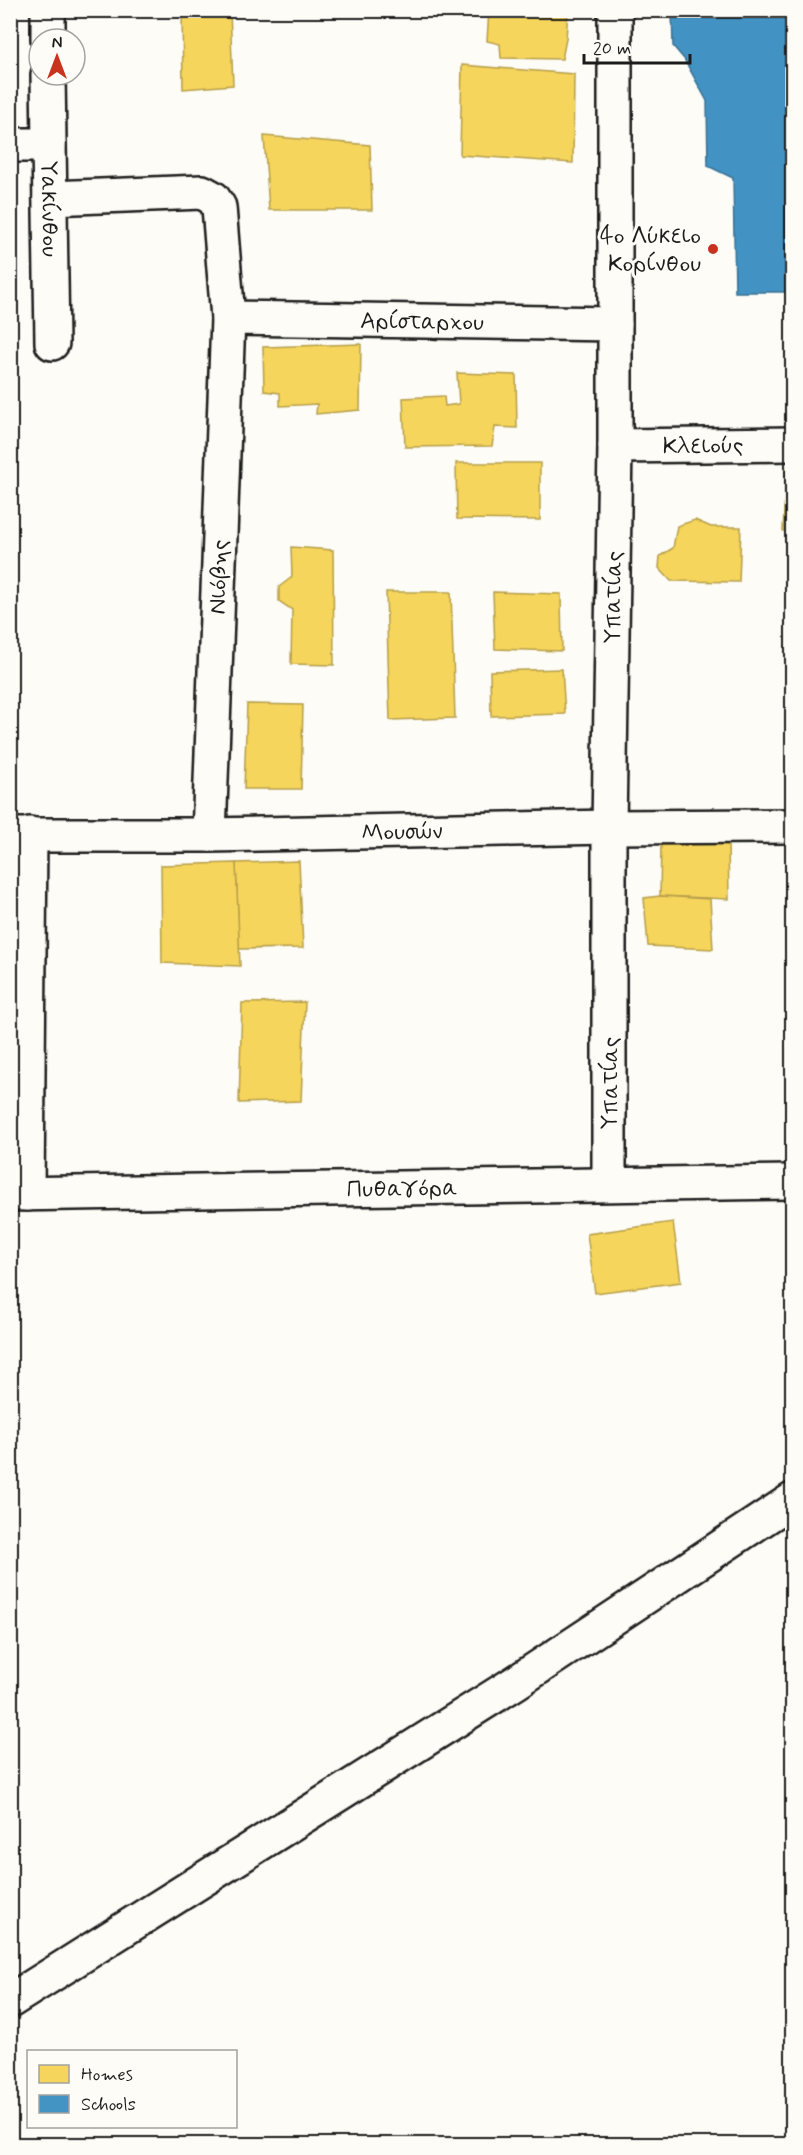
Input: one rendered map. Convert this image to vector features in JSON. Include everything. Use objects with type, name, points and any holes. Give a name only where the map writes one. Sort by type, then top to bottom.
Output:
[{"type":"street","points":[[48,10],[48,27]]},
{"type":"street","name":"Υπατίας","points":[[609,1183],[609,827],[615,446],[615,10]]},
{"type":"street","name":"Υακίνθου","points":[[48,87],[52,343]]},
{"type":"street","points":[[10,145],[49,145]]},
{"type":"street","name":"Νιόβης","points":[[50,198],[202,192],[213,198],[219,207],[222,220],[228,318],[209,835]]},
{"type":"street","name":"Αρίσταρχου","points":[[228,318],[615,324]]},
{"type":"street","name":"Κλειούς","points":[[615,446],[792,444]]},
{"type":"street","name":"Μουσών","points":[[20,834],[209,835],[609,827],[792,826]]},
{"type":"street","points":[[19,1194],[20,834]]},
{"type":"street","name":"Πυθαγόρα","points":[[19,1194],[609,1183],[792,1182]]},
{"type":"street","points":[[10,2001],[515,1683],[792,1500]]},
{"type":"building: Homes","points":[[182,10],[230,10],[233,85],[183,89]]},
{"type":"building: Homes","points":[[489,10],[568,10],[562,59],[501,58],[500,44],[487,41]]},
{"type":"building: Homes","points":[[462,65],[574,74],[573,163],[460,155]]},
{"type":"building: Homes","points":[[264,136],[370,145],[372,210],[269,210]]},
{"type":"building: Homes","points":[[361,344],[360,410],[316,414],[317,404],[280,406],[280,393],[264,391],[263,347]]},
{"type":"building: Homes","points":[[457,373],[516,375],[517,428],[495,427],[492,446],[405,447],[403,398],[444,396],[445,406],[459,404]]},
{"type":"building: Homes","points":[[456,463],[540,463],[540,520],[457,519]]},
{"type":"building: Homes","points":[[792,469],[792,533],[783,531],[786,470]]},
{"type":"building: Homes","points":[[695,520],[711,527],[741,527],[739,582],[671,581],[659,568],[660,556],[673,548],[677,526]]},
{"type":"building: Homes","points":[[291,547],[333,550],[334,665],[291,664],[292,610],[279,601],[279,587],[292,577]]},
{"type":"building: Homes","points":[[386,592],[451,592],[455,718],[390,720]]},
{"type":"building: Homes","points":[[493,592],[561,594],[562,651],[495,649]]},
{"type":"building: Homes","points":[[562,669],[565,714],[491,716],[490,671]]},
{"type":"building: Homes","points":[[247,704],[303,705],[301,789],[244,789]]},
{"type":"building: Homes","points":[[661,843],[728,843],[729,899],[660,896]]},
{"type":"building: Homes","points":[[299,861],[303,948],[239,949],[236,863]]},
{"type":"building: Homes","points":[[236,863],[240,966],[162,963],[161,865]]},
{"type":"building: Homes","points":[[660,896],[710,899],[713,949],[648,946],[644,898]]},
{"type":"building: Homes","points":[[305,1002],[301,1101],[239,1103],[242,1003]]},
{"type":"building: Homes","points":[[673,1222],[681,1282],[595,1293],[587,1234]]},
{"type":"building: Schools","points":[[672,10],[792,10],[792,292],[735,292],[733,178],[708,166],[707,101],[684,59],[673,46]]},
{"type":"place","name":"4ο Λύκειο Κορίνθου","points":[[713,249]]}]
